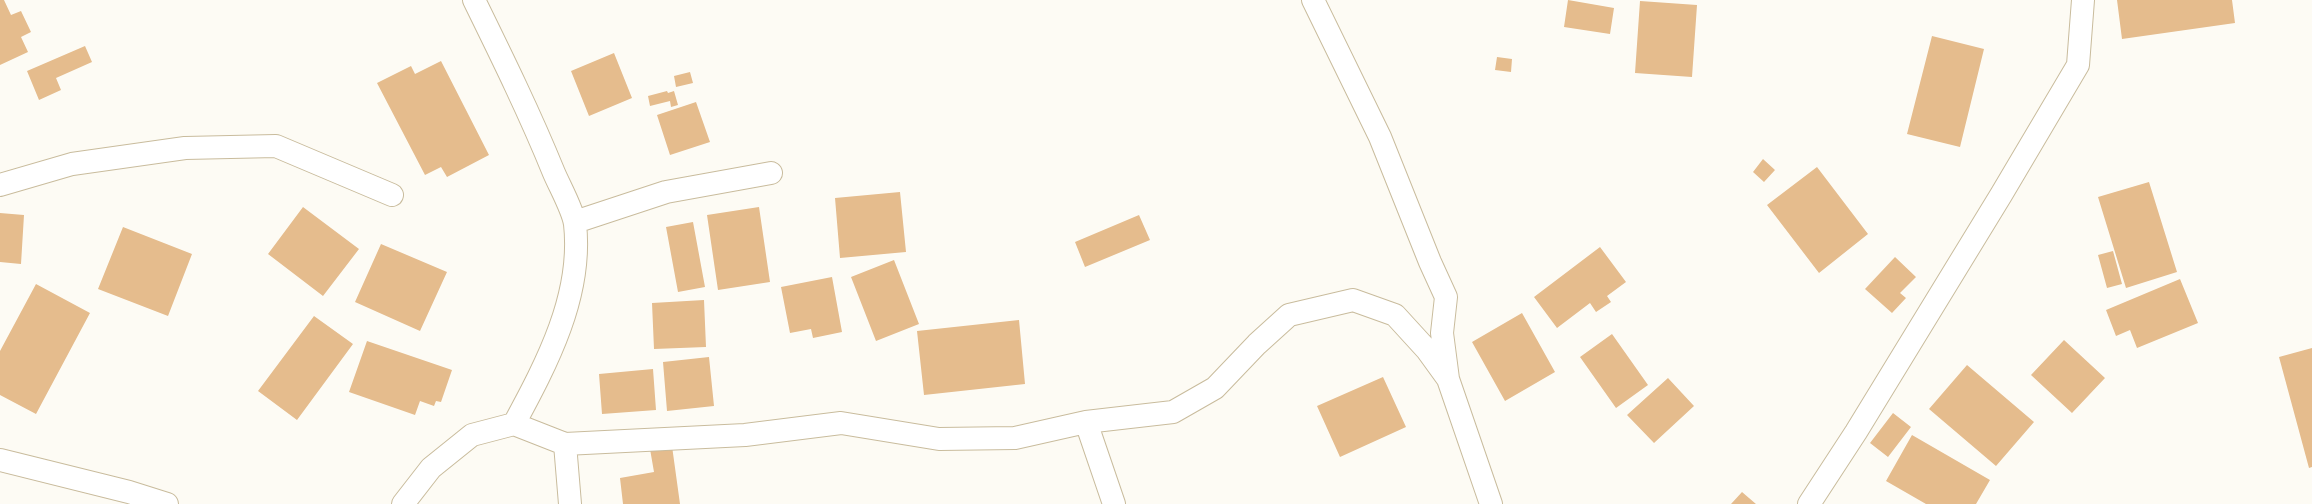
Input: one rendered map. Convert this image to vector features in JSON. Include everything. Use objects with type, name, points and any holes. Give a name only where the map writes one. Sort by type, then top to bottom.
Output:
[{"type":"street","points":[[474,0],[533,122],[575,222],[575,251],[569,299],[546,366],[514,424]]},
{"type":"street","points":[[1314,0],[1380,137],[1430,262],[1446,297],[1442,333],[1448,379],[1491,504]]},
{"type":"street","points":[[1809,504],[1856,432],[1989,215],[2078,65],[2083,0]]},
{"type":"street","points":[[0,185],[72,164],[185,148],[276,146],[392,195]]},
{"type":"street","points":[[575,222],[666,192],[771,173]]},
{"type":"street","points":[[403,504],[431,468],[472,435],[514,424],[565,444],[745,435],[841,423],[938,439],[1015,438],[1086,422],[1173,412],[1215,388],[1257,344],[1289,315],[1353,300],[1395,315],[1427,350],[1448,379]]},
{"type":"street","points":[[1086,422],[1114,504]]},
{"type":"street","points":[[565,444],[570,504]]},
{"type":"street","points":[[0,460],[121,490],[167,504]]},
{"type":"building","points":[[0,0],[4,0],[11,15],[21,11],[31,32],[21,37],[28,52],[0,65]]},
{"type":"building","points":[[1568,0],[1614,8],[1610,34],[1564,27]]},
{"type":"building","points":[[2117,0],[2232,0],[2235,23],[2122,39]]},
{"type":"building","points":[[1640,1],[1697,5],[1692,77],[1635,73]]},
{"type":"building","points":[[1932,36],[1984,49],[1960,147],[1907,134]]},
{"type":"building","points":[[85,46],[92,62],[56,78],[61,90],[39,100],[27,71]]},
{"type":"building","points":[[614,53],[632,98],[589,116],[571,71]]},
{"type":"building","points":[[1497,57],[1512,59],[1511,72],[1495,70]]},
{"type":"building","points":[[441,61],[489,155],[447,177],[441,167],[425,175],[377,83],[411,66],[415,74]]},
{"type":"building","points":[[690,72],[693,83],[676,87],[674,76]]},
{"type":"building","points":[[667,91],[668,93],[674,91],[678,105],[671,107],[670,101],[650,106],[648,96]]},
{"type":"building","points":[[696,102],[710,142],[670,155],[657,115]]},
{"type":"building","points":[[1763,159],[1775,170],[1764,182],[1753,172]]},
{"type":"building","points":[[1817,167],[1868,234],[1819,273],[1767,205]]},
{"type":"building","points":[[2149,182],[2177,272],[2126,288],[2098,197]]},
{"type":"building","points":[[900,192],[906,252],[840,258],[835,198]]},
{"type":"building","points":[[303,207],[359,249],[323,296],[268,254]]},
{"type":"building","points":[[759,207],[770,282],[718,290],[707,215]]},
{"type":"building","points":[[0,213],[24,215],[21,264],[0,262]]},
{"type":"building","points":[[1139,215],[1150,240],[1085,267],[1075,242]]},
{"type":"building","points":[[693,222],[705,287],[678,292],[666,227]]},
{"type":"building","points":[[123,227],[192,254],[168,316],[98,289]]},
{"type":"building","points":[[381,244],[447,272],[420,331],[355,302]]},
{"type":"building","points":[[1600,247],[1626,282],[1607,296],[1611,302],[1596,312],[1590,303],[1557,328],[1534,297]]},
{"type":"building","points":[[2113,251],[2122,284],[2107,288],[2098,255]]},
{"type":"building","points":[[1895,257],[1916,277],[1900,293],[1906,298],[1892,313],[1865,289]]},
{"type":"building","points":[[894,260],[919,324],[876,341],[851,277]]},
{"type":"building","points":[[832,277],[842,332],[813,338],[811,329],[790,333],[781,287]]},
{"type":"building","points":[[2180,279],[2198,323],[2137,348],[2130,330],[2116,336],[2106,310]]},
{"type":"building","points":[[36,284],[90,313],[36,414],[0,395],[0,351]]},
{"type":"building","points":[[704,300],[706,347],[654,349],[652,303]]},
{"type":"building","points":[[1522,313],[1555,372],[1505,401],[1472,342]]},
{"type":"building","points":[[314,316],[353,344],[297,420],[258,391]]},
{"type":"building","points":[[1019,320],[1025,384],[924,395],[917,331]]},
{"type":"building","points":[[1612,334],[1648,385],[1616,408],[1580,357]]},
{"type":"building","points":[[2064,340],[2105,378],[2072,413],[2031,375]]},
{"type":"building","points":[[367,341],[452,370],[441,402],[436,401],[434,406],[420,401],[415,415],[349,392]]},
{"type":"building","points":[[2312,348],[2312,467],[2309,468],[2279,357]]},
{"type":"building","points":[[709,357],[714,406],[667,411],[663,362]]},
{"type":"building","points":[[1967,365],[2034,422],[1996,466],[1929,409]]},
{"type":"building","points":[[653,369],[656,410],[602,414],[599,374]]},
{"type":"building","points":[[1383,377],[1406,427],[1340,457],[1317,406]]},
{"type":"building","points":[[1668,378],[1694,406],[1654,443],[1627,415]]},
{"type":"building","points":[[1893,413],[1911,427],[1888,457],[1870,443]]},
{"type":"building","points":[[1912,435],[1990,480],[1976,504],[1926,504],[1886,481]]},
{"type":"building","points":[[672,446],[680,504],[623,504],[620,478],[654,472],[650,449]]},
{"type":"building","points":[[1742,492],[1756,504],[1731,504]]}]
